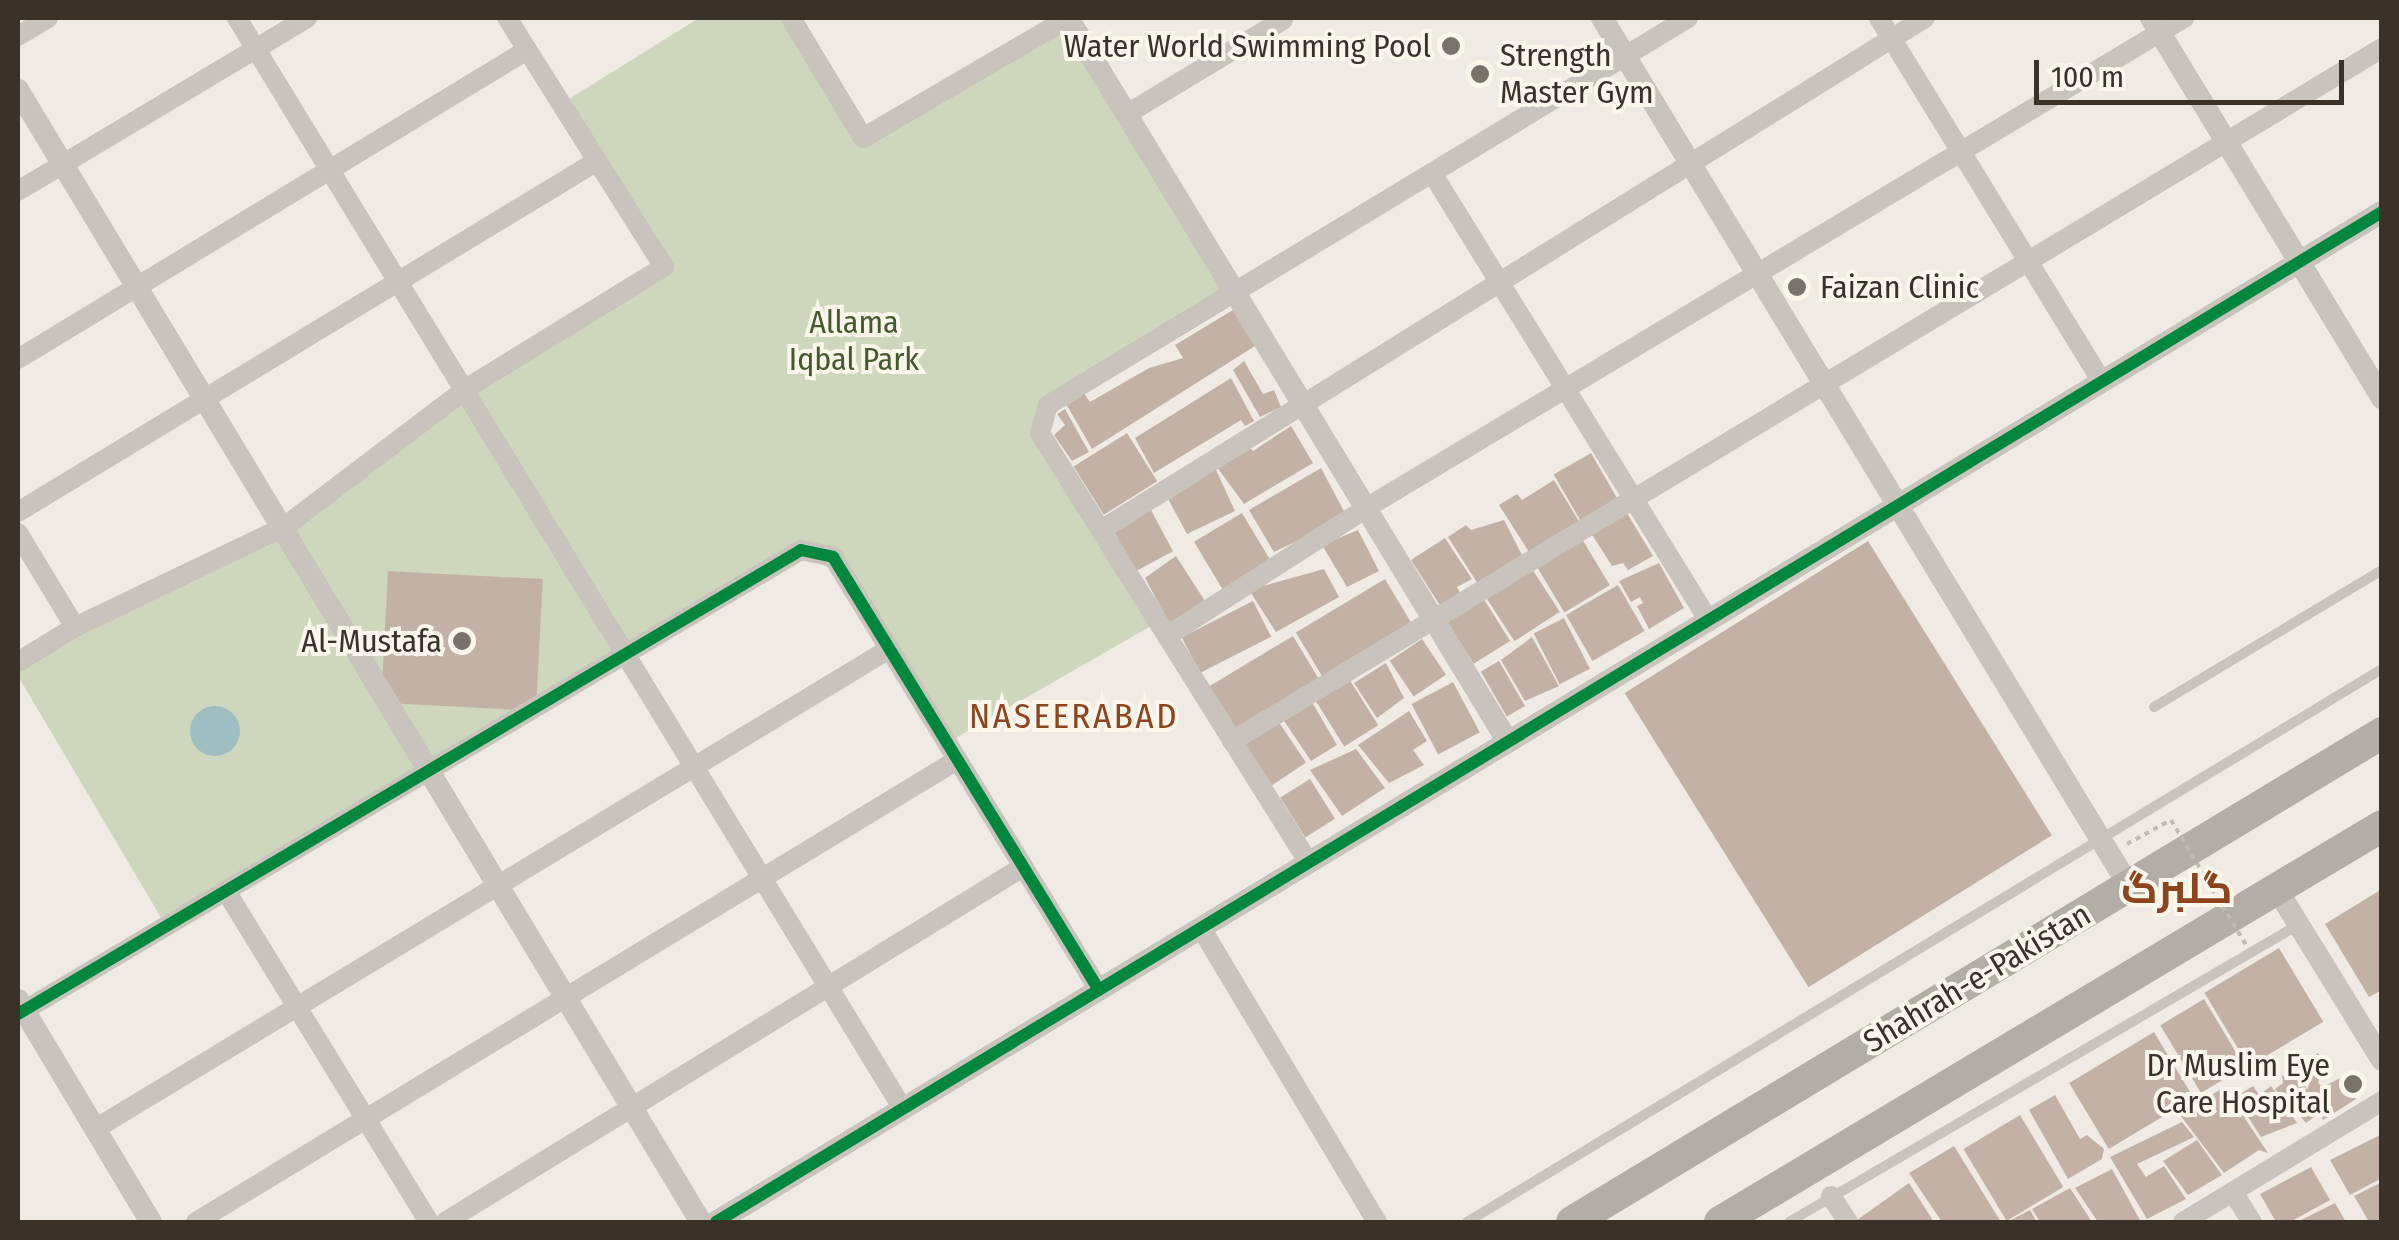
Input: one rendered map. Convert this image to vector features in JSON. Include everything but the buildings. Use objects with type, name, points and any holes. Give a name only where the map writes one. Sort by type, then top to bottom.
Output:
[{"type":"highway","name":"Shahrah-e-Pakistan","points":[[1572,1222],[2382,733]]},
{"type":"highway","points":[[1720,1222],[2382,826]]},
{"type":"street","points":[[18,36],[48,18]]},
{"type":"street","points":[[237,18],[629,652],[903,1109]]},
{"type":"street","points":[[18,191],[307,18]]},
{"type":"street","points":[[18,662],[74,627],[284,527],[467,388],[664,267],[507,18]]},
{"type":"street","points":[[800,21],[863,138],[1068,18],[1508,742]]},
{"type":"street","points":[[1602,18],[2129,886]]},
{"type":"street","points":[[1309,863],[1040,434],[1048,405],[1688,18]]},
{"type":"street","points":[[1879,18],[2102,382]]},
{"type":"street","points":[[1101,530],[1925,18]]},
{"type":"street","points":[[1167,636],[1366,508],[1962,152],[2155,25],[2184,18]]},
{"type":"street","points":[[1127,114],[1283,20]]},
{"type":"street","points":[[2155,25],[2382,398]]},
{"type":"street","points":[[1232,741],[2382,48]]},
{"type":"street","points":[[18,359],[134,284],[332,170],[528,50]]},
{"type":"street","points":[[18,90],[284,527],[382,703],[429,772],[700,1222]]},
{"type":"street","points":[[18,512],[597,161]]},
{"type":"street","points":[[1432,173],[1708,620]]},
{"type":"street","points":[[716,1222],[2382,212]]},
{"type":"street","points":[[18,534],[74,627]]},
{"type":"street","points":[[151,1222],[20,1008],[429,772],[801,550],[833,557],[1099,990]]},
{"type":"street","points":[[95,1129],[889,649]]},
{"type":"street","points":[[196,1222],[958,760]]},
{"type":"street","points":[[445,1222],[1023,866]]},
{"type":"street","points":[[226,891],[430,1222]]},
{"type":"street","points":[[2278,891],[2382,1060]]},
{"type":"street","points":[[1201,928],[1377,1222]]},
{"type":"street","points":[[2183,1222],[2382,1102]]},
{"type":"street","points":[[2234,1192],[2252,1222]]},
{"type":"street","points":[[1831,1196],[1848,1222]]},
{"type":"lane","points":[[2154,707],[2382,570]]},
{"type":"lane","points":[[1467,1222],[2382,669]]},
{"type":"lane","points":[[1789,1222],[2299,925]]},
{"type":"path","points":[[2122,847],[2171,820],[2246,945]]},
{"type":"green space","name":"Allama Iqbal Park","points":[[699,18],[791,18],[864,138],[1068,18],[1236,293],[1048,405],[1041,422],[1158,622],[947,743],[818,551],[166,926],[18,676],[18,663],[284,527],[467,388],[664,268],[561,104]]},
{"type":"water","points":[[215,706],[233,713],[240,731],[233,749],[215,756],[197,749],[190,731],[197,713]]},
{"type":"cycle path","points":[[716,1222],[2382,212]]},
{"type":"cycle path","points":[[18,1014],[801,550],[833,557],[1099,990]]},
{"type":"place","name":"Water World Swimming Pool","points":[[1451,46]]},
{"type":"place","name":"Strength Master Gym","points":[[1480,74]]},
{"type":"place","name":"Faizan Clinic","points":[[1797,287]]},
{"type":"place","name":"Al-Mustafa","points":[[462,641]]},
{"type":"place","name":"Dr Muslim Eye Care Hospital","points":[[2353,1084]]},
{"type":"district","name":"NASEERABAD","points":[[1074,716]]},
{"type":"district","name":"گلبرگ","points":[[2177,889]]}]
